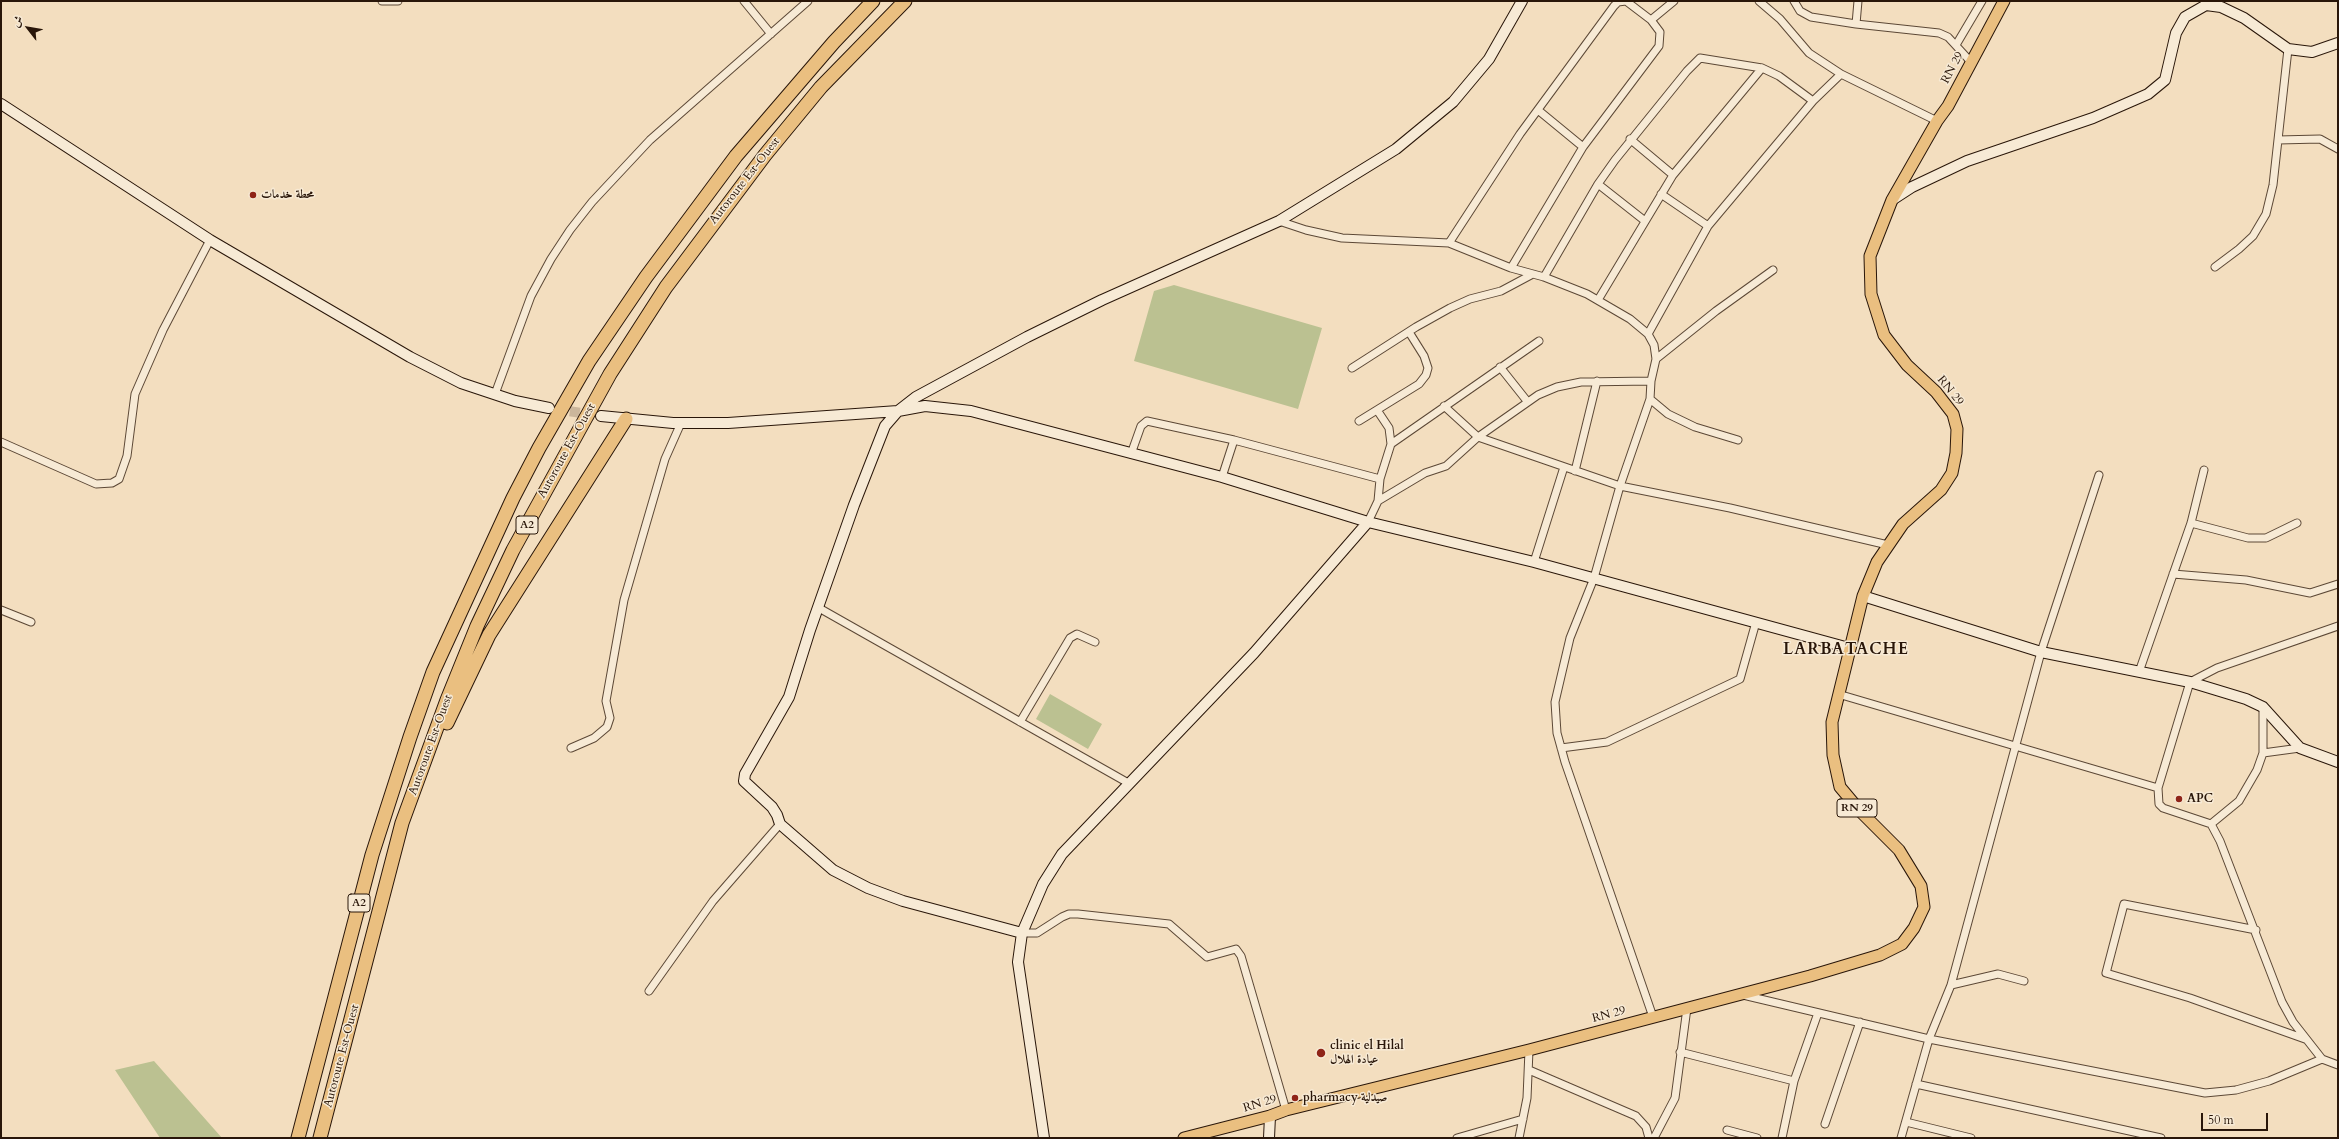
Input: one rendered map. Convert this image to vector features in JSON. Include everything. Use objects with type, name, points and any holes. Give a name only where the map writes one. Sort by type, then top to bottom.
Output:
[{"type":"highway","name":"Autoroute Est-Ouest","points":[[298,1138],[372,855],[410,737],[433,672],[513,498],[538,448],[582,373],[646,277],[736,156],[834,42],[872,1]]},
{"type":"highway","name":"Autoroute Est-Ouest","points":[[320,1138],[402,823],[476,626],[550,480],[610,374],[666,287],[765,154],[822,87],[905,1]]},
{"type":"highway","points":[[418,782],[489,636],[626,419]]},
{"type":"main road","points":[[1022,933],[903,901],[868,888],[833,870],[780,824],[772,807],[744,781],[745,774],[790,697],[854,505],[885,426],[898,411],[916,397],[1027,337],[1102,300],[1279,220],[1396,149],[1453,102],[1489,59],[1522,1]]},
{"type":"main road","name":"RN 29","points":[[1184,1138],[1270,1116],[1286,1110],[1529,1050],[1880,956],[1902,944],[1914,928],[1924,907],[1921,886],[1899,850],[1861,812],[1840,787],[1833,755],[1831,738],[1832,722],[1863,596],[1877,562],[1903,524],[1941,490],[1948,478],[1956,453],[1957,429],[1953,414],[1936,392],[1906,365],[1884,335],[1871,294],[1870,256],[1892,200],[1937,121],[1948,106],[2004,1]]},
{"type":"main road","points":[[1892,200],[1912,187],[1967,161],[2093,118],[2148,94],[2165,80],[2176,33],[2185,17],[2206,5],[2221,7],[2244,18],[2288,49],[2312,52],[2338,43]]},
{"type":"main road","points":[[1,104],[210,240],[410,358],[460,383],[549,408]]},
{"type":"main road","points":[[602,416],[681,423],[728,423],[898,411],[925,406],[971,411],[1222,477],[1368,522],[1534,562],[1849,648]]},
{"type":"main road","points":[[1044,1138],[1018,962],[1022,933],[1043,884],[1062,854],[1254,653],[1368,522]]},
{"type":"main road","points":[[1863,596],[2041,652],[2190,682],[2240,697],[2263,707],[2300,748],[2338,762]]},
{"type":"main road","points":[[1269,1138],[1270,1116]]},
{"type":"street","points":[[382,1],[398,1]]},
{"type":"street","points":[[744,1],[771,34]]},
{"type":"street","points":[[495,394],[531,296],[551,259],[570,230],[592,202],[650,140],[808,1]]},
{"type":"street","points":[[1651,20],[1674,1]]},
{"type":"street","points":[[1759,1],[1780,19],[1809,53],[1841,74],[1937,121]]},
{"type":"street","points":[[1794,1],[1805,15],[1856,24],[1939,33],[1956,45],[1972,62]]},
{"type":"street","points":[[1856,24],[1858,1]]},
{"type":"street","points":[[1956,45],[1982,1]]},
{"type":"street","points":[[1449,243],[1538,110],[1618,2],[1626,2],[1651,20],[1660,32],[1658,46],[1583,147],[1511,268]]},
{"type":"street","points":[[2215,266],[2239,249],[2253,236],[2266,214],[2273,185],[2288,49]]},
{"type":"street","points":[[1544,277],[1598,184],[1630,139],[1690,66],[1700,58],[1762,68],[1779,76],[1813,101]]},
{"type":"street","points":[[1598,300],[1672,175],[1762,68]]},
{"type":"street","points":[[1648,334],[1708,226],[1813,101],[1841,74]]},
{"type":"street","points":[[1538,110],[1583,147]]},
{"type":"street","points":[[1630,139],[1672,175]]},
{"type":"street","points":[[2278,140],[2320,139],[2338,149]]},
{"type":"street","points":[[1598,184],[1645,221]]},
{"type":"street","points":[[1662,194],[1708,226]]},
{"type":"street","points":[[1279,220],[1306,230],[1342,238],[1449,243],[1511,268],[1531,275],[1544,277],[1598,300],[1630,319],[1648,334],[1654,344],[1656,359],[1651,381],[1650,399],[1620,486],[1594,578],[1570,638],[1555,702],[1557,733],[1561,748],[1653,1017]]},
{"type":"street","points":[[1,442],[96,484],[112,483],[119,479],[127,456],[135,394],[168,320],[210,240]]},
{"type":"street","points":[[1656,359],[1716,311],[1773,270]]},
{"type":"street","points":[[1352,368],[1409,332],[1470,298],[1501,291],[1531,275]]},
{"type":"street","points":[[1359,421],[1419,384],[1426,375],[1428,368],[1424,356],[1409,332]]},
{"type":"street","points":[[1390,444],[1539,341]]},
{"type":"street","points":[[1500,367],[1527,401]]},
{"type":"street","points":[[1575,471],[1597,381]]},
{"type":"street","points":[[1378,501],[1425,473],[1446,466],[1478,437],[1527,401],[1557,387],[1581,382],[1651,381]]},
{"type":"street","points":[[1650,399],[1675,418],[1696,427],[1738,440]]},
{"type":"street","points":[[1444,406],[1478,437],[1620,486],[1730,508],[1888,545]]},
{"type":"street","points":[[1368,522],[1378,501],[1380,479],[1390,444],[1389,428],[1377,410]]},
{"type":"street","points":[[1131,454],[1141,426],[1147,421],[1234,440],[1380,479]]},
{"type":"street","points":[[571,748],[594,738],[607,727],[610,718],[606,701],[624,600],[665,459],[681,423]]},
{"type":"street","points":[[1222,477],[1234,440]]},
{"type":"street","points":[[1534,562],[1564,467]]},
{"type":"street","points":[[2139,672],[2191,523],[2204,470]]},
{"type":"street","points":[[1902,1138],[1929,1039],[1951,985],[2041,652],[2099,475]]},
{"type":"street","points":[[2191,523],[2248,538],[2266,538],[2297,524]]},
{"type":"street","points":[[2173,574],[2246,580],[2310,593],[2338,584]]},
{"type":"street","points":[[819,608],[1130,784]]},
{"type":"street","points":[[1,610],[31,622]]},
{"type":"street","points":[[1561,748],[1607,742],[1740,679],[1756,622]]},
{"type":"street","points":[[2338,626],[2217,668],[2190,682],[2158,788],[2158,804],[2163,808],[2211,824],[2220,841],[2256,930],[2282,1002],[2293,1022],[2322,1059],[2338,1065]]},
{"type":"street","points":[[1020,722],[1070,638],[1077,634],[1095,642]]},
{"type":"street","points":[[1838,694],[2158,788]]},
{"type":"street","points":[[2211,824],[2239,801],[2257,770],[2263,753],[2263,707]]},
{"type":"street","points":[[2263,753],[2300,748]]},
{"type":"street","points":[[649,991],[713,901],[780,824]]},
{"type":"street","points":[[2256,930],[2124,904],[2106,973],[2190,998],[2306,1039]]},
{"type":"street","points":[[1022,933],[1037,933],[1062,917],[1069,914],[1078,914],[1168,924],[1207,957],[1236,949],[1241,956],[1286,1110]]},
{"type":"street","points":[[1951,985],[1998,974],[2024,981]]},
{"type":"street","points":[[1739,994],[1929,1039],[2205,1093],[2236,1090],[2269,1081],[2322,1059]]},
{"type":"street","points":[[1654,1138],[1675,1098],[1687,1008]]},
{"type":"street","points":[[1782,1138],[1794,1081],[1818,1013]]},
{"type":"street","points":[[1826,1124],[1860,1022]]},
{"type":"street","points":[[1519,1138],[1529,1070],[1529,1050]]},
{"type":"street","points":[[1680,1052],[1794,1081]]},
{"type":"street","points":[[1529,1070],[1636,1116],[1646,1128],[1649,1138]]},
{"type":"street","points":[[1916,1084],[2161,1138]]},
{"type":"street","points":[[1457,1138],[1523,1119]]},
{"type":"street","points":[[1906,1122],[1972,1138]]},
{"type":"street","points":[[1727,1130],[1757,1138]]},
{"type":"green space","points":[[1174,285],[1322,328],[1298,409],[1134,361],[1154,291]]},
{"type":"green space","points":[[1050,694],[1102,724],[1088,749],[1036,719]]},
{"type":"green space","points":[[154,1061],[222,1138],[160,1138],[115,1070]]},
{"type":"tunnel","points":[[555,409],[601,416]]},
{"type":"place","name":"محطة خدمات","points":[[253,195]]},
{"type":"place","name":"APC","points":[[2179,799]]},
{"type":"place","name":"clinic el Hilal عيادة الهلال","points":[[1321,1053]]},
{"type":"place","name":"pharmacy صيدلية","points":[[1295,1098]]},
{"type":"district","name":"LARBATACHE","points":[[1846,650]]}]
